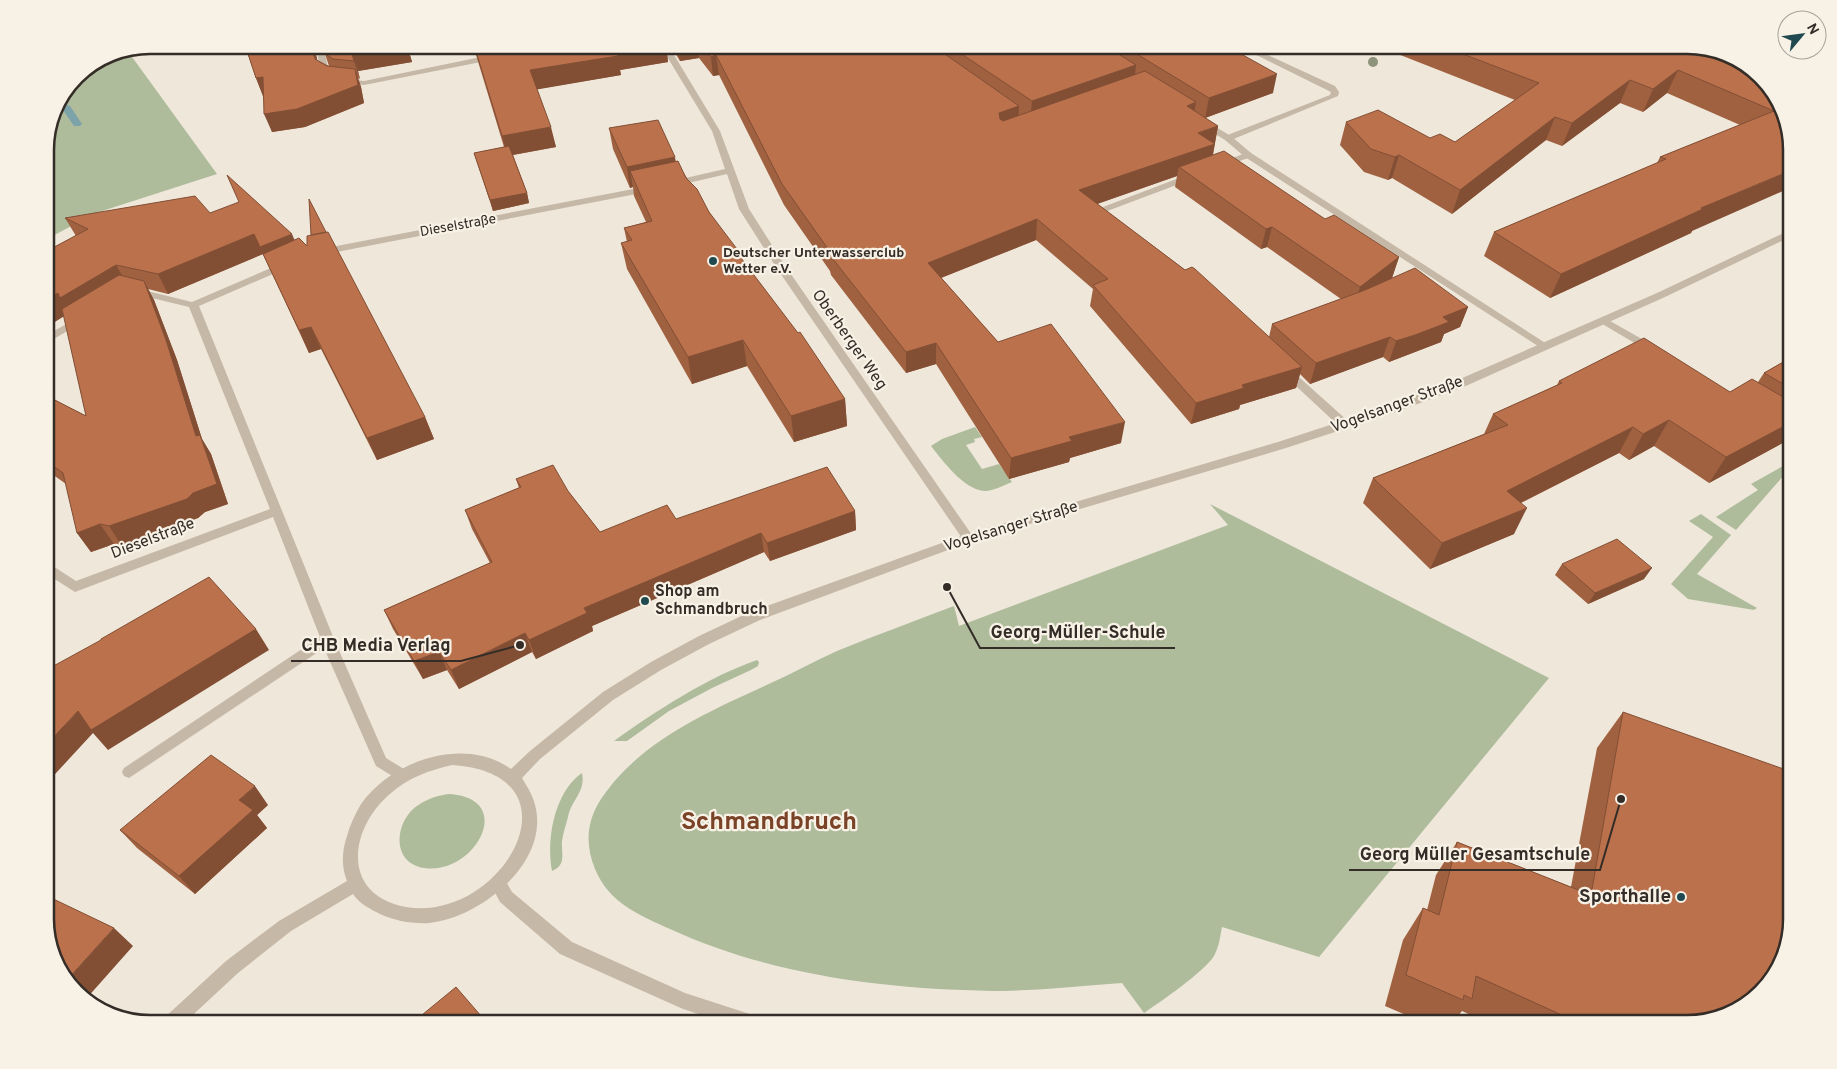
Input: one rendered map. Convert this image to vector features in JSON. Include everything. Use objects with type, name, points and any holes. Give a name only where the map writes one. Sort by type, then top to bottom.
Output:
[{"type":"street","points":[[321,54],[325,73],[336,80],[364,83],[478,60],[495,54]]},
{"type":"street","name":"Oberberger Weg","points":[[669,54],[716,131],[744,209],[781,267],[968,538]]},
{"type":"street","points":[[1228,138],[1334,96],[1335,92],[1332,88],[1259,54]]},
{"type":"street","points":[[1195,117],[1228,138],[1248,155],[1545,346]]},
{"type":"street","points":[[1110,223],[1095,212],[1248,155]]},
{"type":"street","name":"Dieselstraße","points":[[310,254],[583,203],[730,171]]},
{"type":"street","name":"Vogelsanger Straße","points":[[512,777],[534,755],[608,696],[656,666],[704,640],[755,616],[968,538],[1263,451],[1464,382],[1661,295],[1783,236]]},
{"type":"street","points":[[128,289],[193,305],[293,262]]},
{"type":"street","points":[[193,305],[327,639],[381,762],[402,776]]},
{"type":"street","points":[[54,336],[87,315]]},
{"type":"street","points":[[1603,320],[1663,356]]},
{"type":"street","points":[[1282,366],[1345,424]]},
{"type":"street","name":"Dieselstraße","points":[[54,572],[75,587],[277,511]]},
{"type":"street","points":[[129,772],[327,639]]},
{"type":"street","points":[[468,759],[482,761],[512,777],[526,796],[529,821],[523,848],[512,866],[498,882],[477,898],[454,909],[431,915],[408,915],[382,908],[366,898],[356,884],[349,863],[351,840],[361,818],[379,794],[402,776],[426,765],[452,760],[468,759]]},
{"type":"street","points":[[498,882],[506,897],[566,948],[683,1001],[727,1015]]},
{"type":"street","points":[[180,1015],[232,967],[285,926],[356,884]]},
{"type":"green space","points":[[131,56],[217,174],[96,213],[54,235],[54,144],[57,125],[70,96],[82,82],[96,70],[113,61]]},
{"type":"green space","points":[[975,427],[982,437],[974,439],[975,442],[966,445],[982,469],[999,464],[1012,482],[988,491],[969,486],[955,474],[931,446],[942,439]]},
{"type":"green space","points":[[1783,466],[1783,476],[1736,530],[1716,517],[1758,490],[1751,484]]},
{"type":"green space","points":[[1210,504],[1549,678],[1319,957],[1222,927],[1217,949],[1209,963],[1144,1013],[1122,983],[1024,990],[951,990],[868,983],[787,968],[747,958],[708,945],[670,929],[636,913],[608,891],[601,881],[592,861],[589,844],[589,828],[594,812],[614,782],[632,763],[675,731],[723,705],[837,651],[954,606],[959,626],[1228,525]]},
{"type":"green space","points":[[1701,514],[1731,535],[1697,574],[1757,608],[1754,610],[1688,599],[1671,584],[1713,537],[1689,521]]},
{"type":"green space","points":[[757,660],[759,662],[758,666],[669,711],[627,741],[614,741],[701,685]]},
{"type":"green space","points":[[582,773],[582,786],[570,811],[563,835],[561,862],[552,871],[550,846],[554,818],[565,792],[572,781]]},
{"type":"green space","points":[[448,794],[469,798],[481,808],[485,821],[481,835],[472,849],[459,860],[443,867],[424,868],[414,865],[402,853],[400,845],[400,836],[405,819],[415,807],[433,798]]},
{"type":"building","points":[[248,54],[314,54],[315,59],[327,66],[355,69],[358,85],[297,109],[264,114],[263,77],[256,78]]},
{"type":"building","points":[[326,54],[352,54],[354,61],[333,59]]},
{"type":"building","points":[[477,54],[617,54],[618,56],[530,70],[551,127],[502,136]]},
{"type":"building","points":[[708,54],[945,54],[1019,106],[999,113],[1000,119],[1003,121],[1145,71],[1196,102],[1187,106],[1218,126],[1198,133],[1215,144],[1079,190],[1185,270],[1192,267],[1195,269],[1302,367],[1242,385],[1244,388],[1196,403],[1093,285],[1108,279],[1037,219],[928,263],[998,342],[1051,324],[1125,422],[1069,437],[1072,441],[1011,458],[936,343],[906,352],[829,254],[831,253],[782,184],[716,55],[711,57]]},
{"type":"building","points":[[962,54],[1118,54],[1136,65],[1032,101]]},
{"type":"building","points":[[1137,54],[1241,54],[1277,74],[1209,98]]},
{"type":"building","points":[[1463,54],[1687,54],[1712,57],[1724,61],[1746,74],[1755,82],[1763,91],[1776,113],[1783,144],[1783,174],[1701,208],[1703,209],[1561,274],[1494,232],[1666,159],[1660,157],[1774,111],[1678,70],[1653,89],[1630,80],[1572,123],[1555,117],[1460,190],[1399,155],[1395,157],[1371,149],[1346,122],[1378,110],[1430,138],[1440,134],[1455,142],[1539,83]]},
{"type":"building","points":[[658,120],[675,157],[627,167],[609,128]]},
{"type":"building","points":[[509,146],[527,193],[490,200],[474,153]]},
{"type":"building","points":[[1224,151],[1325,219],[1334,215],[1399,257],[1360,287],[1272,227],[1266,229],[1179,167]]},
{"type":"building","points":[[678,161],[686,178],[697,189],[709,212],[740,253],[738,254],[798,333],[800,332],[845,399],[791,416],[743,340],[688,357],[621,243],[632,240],[624,228],[652,221],[630,171]]},
{"type":"building","points":[[227,175],[292,234],[260,247],[254,234],[158,274],[116,265],[60,298],[58,293],[54,295],[54,247],[88,229],[65,218],[195,196],[210,213],[239,202]]},
{"type":"building","points":[[309,199],[326,232],[311,235]]},
{"type":"building","points":[[328,232],[425,417],[367,438],[311,327],[299,330],[263,254],[299,238],[307,246],[307,236]]},
{"type":"building","points":[[1415,268],[1468,307],[1443,317],[1449,322],[1415,335],[1396,341],[1390,337],[1316,363],[1272,324],[1365,290]]},
{"type":"building","points":[[119,275],[144,281],[166,340],[196,436],[200,435],[217,484],[193,493],[187,499],[109,526],[100,524],[77,533],[63,473],[54,466],[54,400],[86,416],[62,309]]},
{"type":"building","points":[[1644,338],[1730,392],[1752,379],[1783,397],[1783,427],[1726,457],[1669,420],[1643,434],[1633,427],[1507,491],[1527,508],[1442,543],[1373,478],[1508,425],[1493,414],[1562,383],[1559,381]]},
{"type":"building","points":[[1783,362],[1783,384],[1764,373]]},
{"type":"building","points":[[553,465],[568,491],[600,532],[667,505],[676,519],[827,467],[855,511],[767,543],[761,533],[584,608],[587,613],[529,640],[525,633],[451,670],[439,652],[414,661],[384,610],[492,562],[465,510],[521,487],[516,479]]},
{"type":"building","points":[[1617,539],[1652,568],[1595,593],[1562,564]]},
{"type":"building","points":[[209,577],[256,629],[91,730],[78,711],[54,736],[54,666]]},
{"type":"building","name":"Sporthalle","points":[[1623,712],[1783,769],[1783,919],[1780,944],[1776,956],[1763,978],[1746,995],[1735,1002],[1712,1012],[1687,1015],[1562,1015],[1476,976],[1472,999],[1464,995],[1463,1000],[1406,975],[1423,908],[1439,915],[1457,842],[1591,895]]},
{"type":"building","points":[[211,755],[255,786],[239,800],[253,810],[179,876],[120,830]]},
{"type":"building","points":[[54,899],[114,928],[72,975],[61,956],[56,938]]},
{"type":"building","points":[[456,987],[480,1015],[422,1015]]},
{"type":"waterway","points":[[64,107],[67,108],[77,124]]},
{"type":"place","name":"Deutscher Unterwasserclub Wetter e.V.","points":[[713,261]]},
{"type":"place","name":"Georg-Müller-Schule","points":[[947,587]]},
{"type":"place","name":"Shop am Schmandbruch","points":[[645,601]]},
{"type":"place","name":"CHB Media Verlag","points":[[520,645]]},
{"type":"place","name":"Georg Müller Gesamtschule","points":[[1621,799]]},
{"type":"place","name":"Sporthalle","points":[[1681,897]]},
{"type":"district","name":"Schmandbruch","points":[[769,823]]}]
